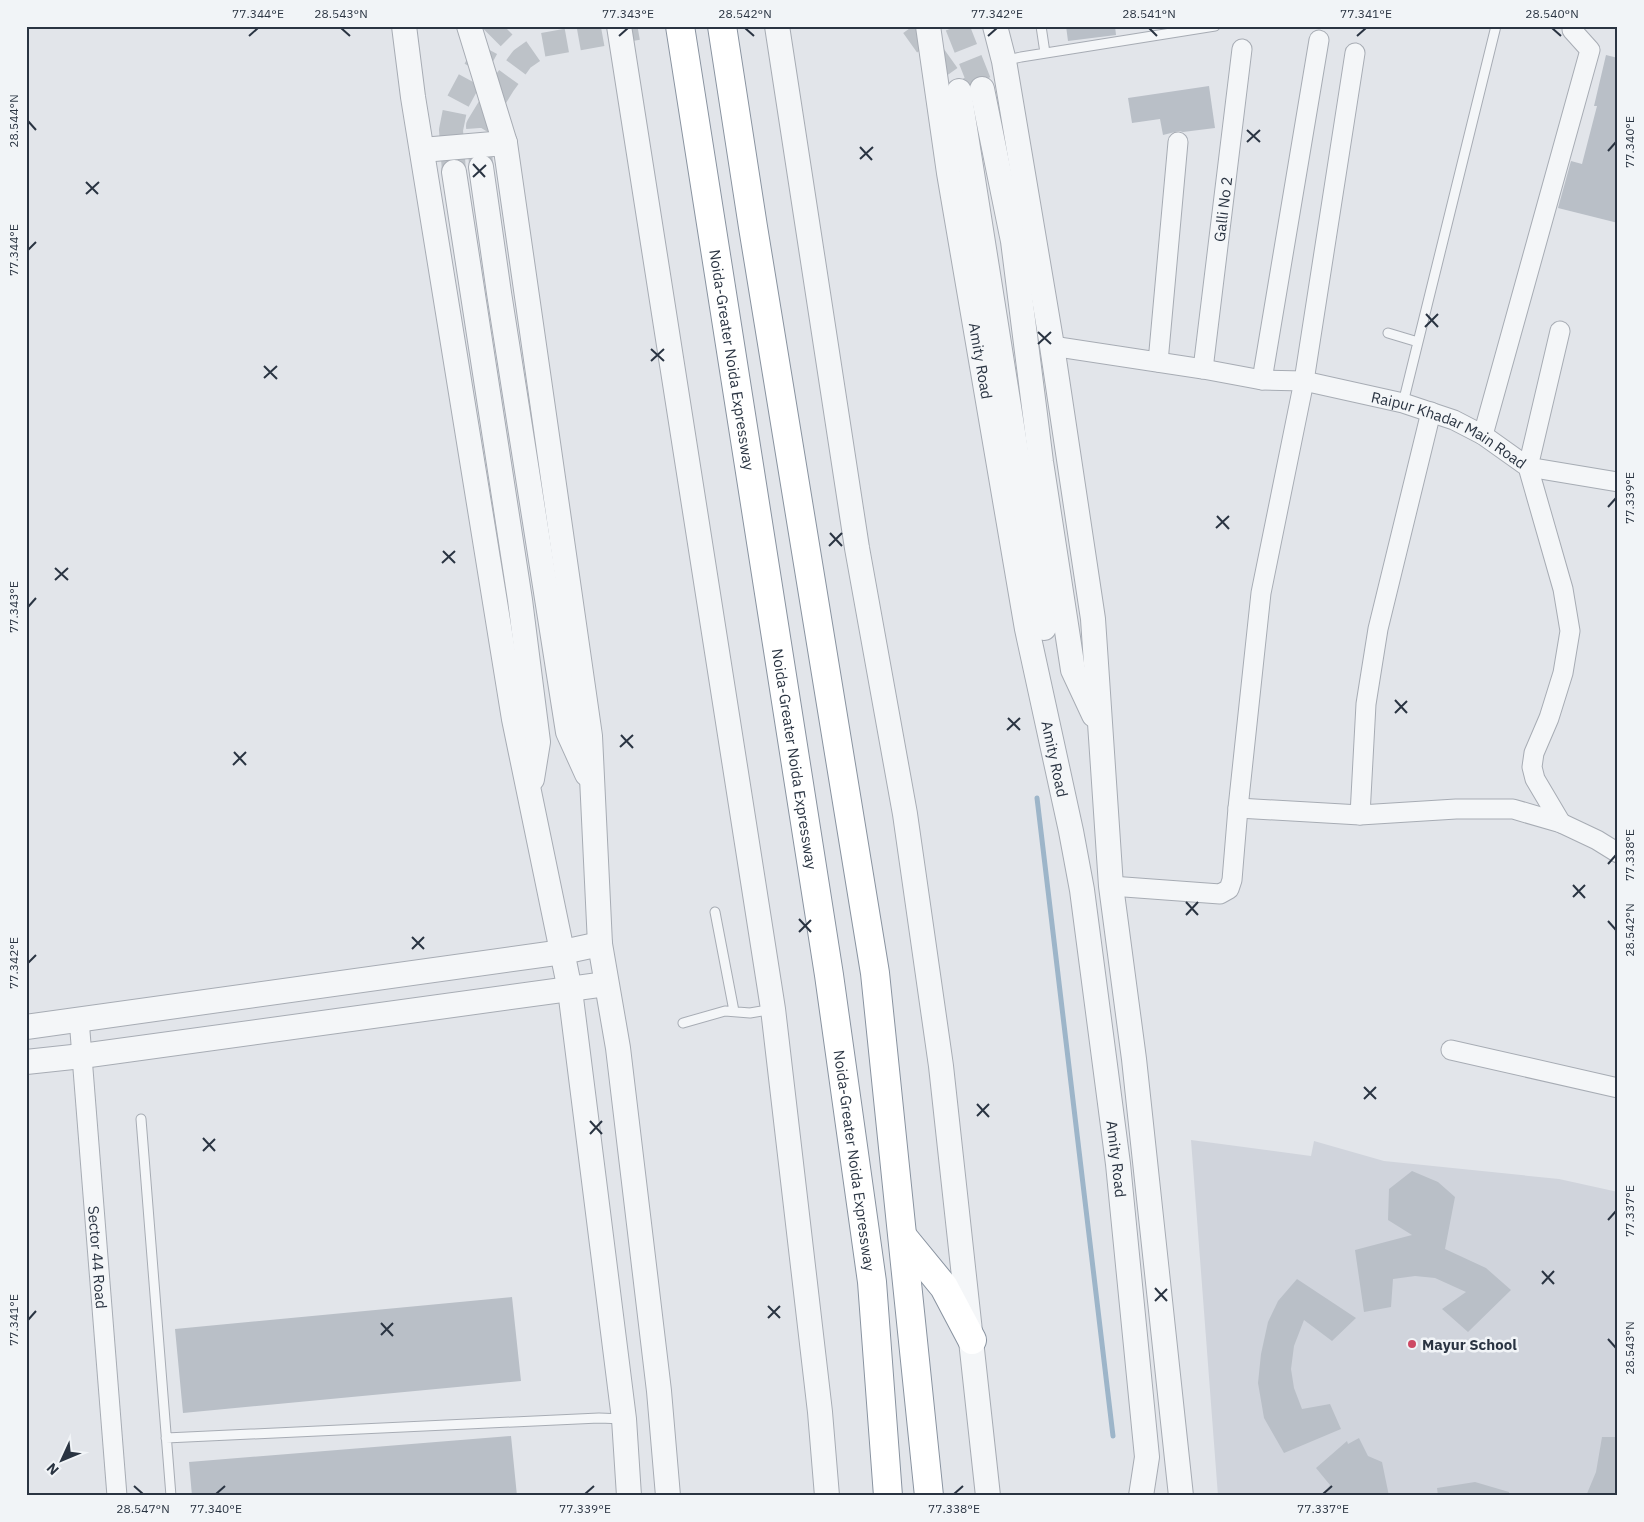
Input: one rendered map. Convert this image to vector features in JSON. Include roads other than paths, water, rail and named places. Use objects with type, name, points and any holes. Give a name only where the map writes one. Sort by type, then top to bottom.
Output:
[{"type":"highway","name":"Noida-Greater Noida Expressway","points":[[680,26],[829,975],[872,1282],[888,1496]]},
{"type":"highway","points":[[722,26],[875,974],[929,1496]]},
{"type":"highway","points":[[902,1237],[944,1287],[972,1340]]},
{"type":"street","points":[[404,26],[413,97],[514,719],[570,990],[624,1418],[629,1496]]},
{"type":"street","points":[[469,26],[505,143],[590,736],[600,944],[619,1058],[659,1391],[668,1496]]},
{"type":"street","points":[[619,26],[773,1009],[819,1402],[827,1496]]},
{"type":"street","points":[[777,26],[857,548],[905,814],[941,1066],[988,1496]]},
{"type":"street","name":"Amity Road","points":[[928,26],[949,173],[1027,629],[1082,890],[1118,1164],[1147,1457],[1141,1496]]},
{"type":"street","name":"Amity Road","points":[[994,26],[1004,61],[1052,346],[1093,619],[1111,886],[1134,1059],[1181,1496]]},
{"type":"street","points":[[1483,435],[1590,50],[1572,30]]},
{"type":"street","points":[[1262,380],[1318,40]]},
{"type":"street","name":"Galli No 2","points":[[1203,369],[1242,49]]},
{"type":"street","points":[[1111,886],[1220,894],[1229,889],[1232,880],[1261,593],[1304,382],[1355,53]]},
{"type":"street","points":[[1047,720],[1049,665],[970,90],[1012,241],[1041,462],[1073,670],[1100,730]]},
{"type":"street","points":[[1158,362],[1178,142]]},
{"type":"street","points":[[422,150],[505,143]]},
{"type":"street","points":[[481,166],[499,293],[568,732],[593,789]]},
{"type":"street","points":[[454,172],[525,638],[538,742],[530,796]]},
{"type":"street","points":[[1560,331],[1528,467],[1618,482]]},
{"type":"street","name":"Raipur Khadar Main Road","points":[[1052,346],[1262,380],[1304,382],[1403,403],[1454,420],[1483,435],[1528,467],[1563,589],[1570,631],[1563,673],[1549,718],[1534,753],[1532,767],[1536,779],[1561,823]]},
{"type":"street","points":[[1360,815],[1366,704],[1378,629],[1431,412]]},
{"type":"street","points":[[1238,808],[1360,815],[1456,809],[1513,809],[1561,823],[1597,840],[1618,854]]},
{"type":"street","points":[[26,1027],[563,952],[600,944]]},
{"type":"street","points":[[26,1062],[82,1056],[606,984]]},
{"type":"street","name":"Sector 44 Road","points":[[79,1019],[117,1496]]},
{"type":"street","points":[[1451,1050],[1618,1088]]},
{"type":"lane","points":[[1041,26],[1045,53]]},
{"type":"lane","points":[[1004,61],[1215,26]]},
{"type":"lane","points":[[1403,403],[1496,26]]},
{"type":"lane","points":[[1388,333],[1418,342]]},
{"type":"lane","points":[[715,912],[734,1010]]},
{"type":"lane","points":[[683,1023],[725,1011],[734,1010],[750,1013],[773,1009]]},
{"type":"lane","points":[[141,1119],[171,1496]]},
{"type":"lane","points":[[166,1438],[624,1418]]},
{"type":"waterway","points":[[1037,798],[1113,1436]]},
{"type":"tunnel","points":[[454,172],[451,130],[456,105],[492,38],[504,26]]},
{"type":"tunnel","points":[[481,164],[478,126],[503,85],[522,59],[542,45],[648,26]]},
{"type":"tunnel","points":[[913,26],[959,91]]},
{"type":"tunnel","points":[[957,26],[982,89]]},
{"type":"place","name":"Mayur School","points":[[1412,1344]]}]
